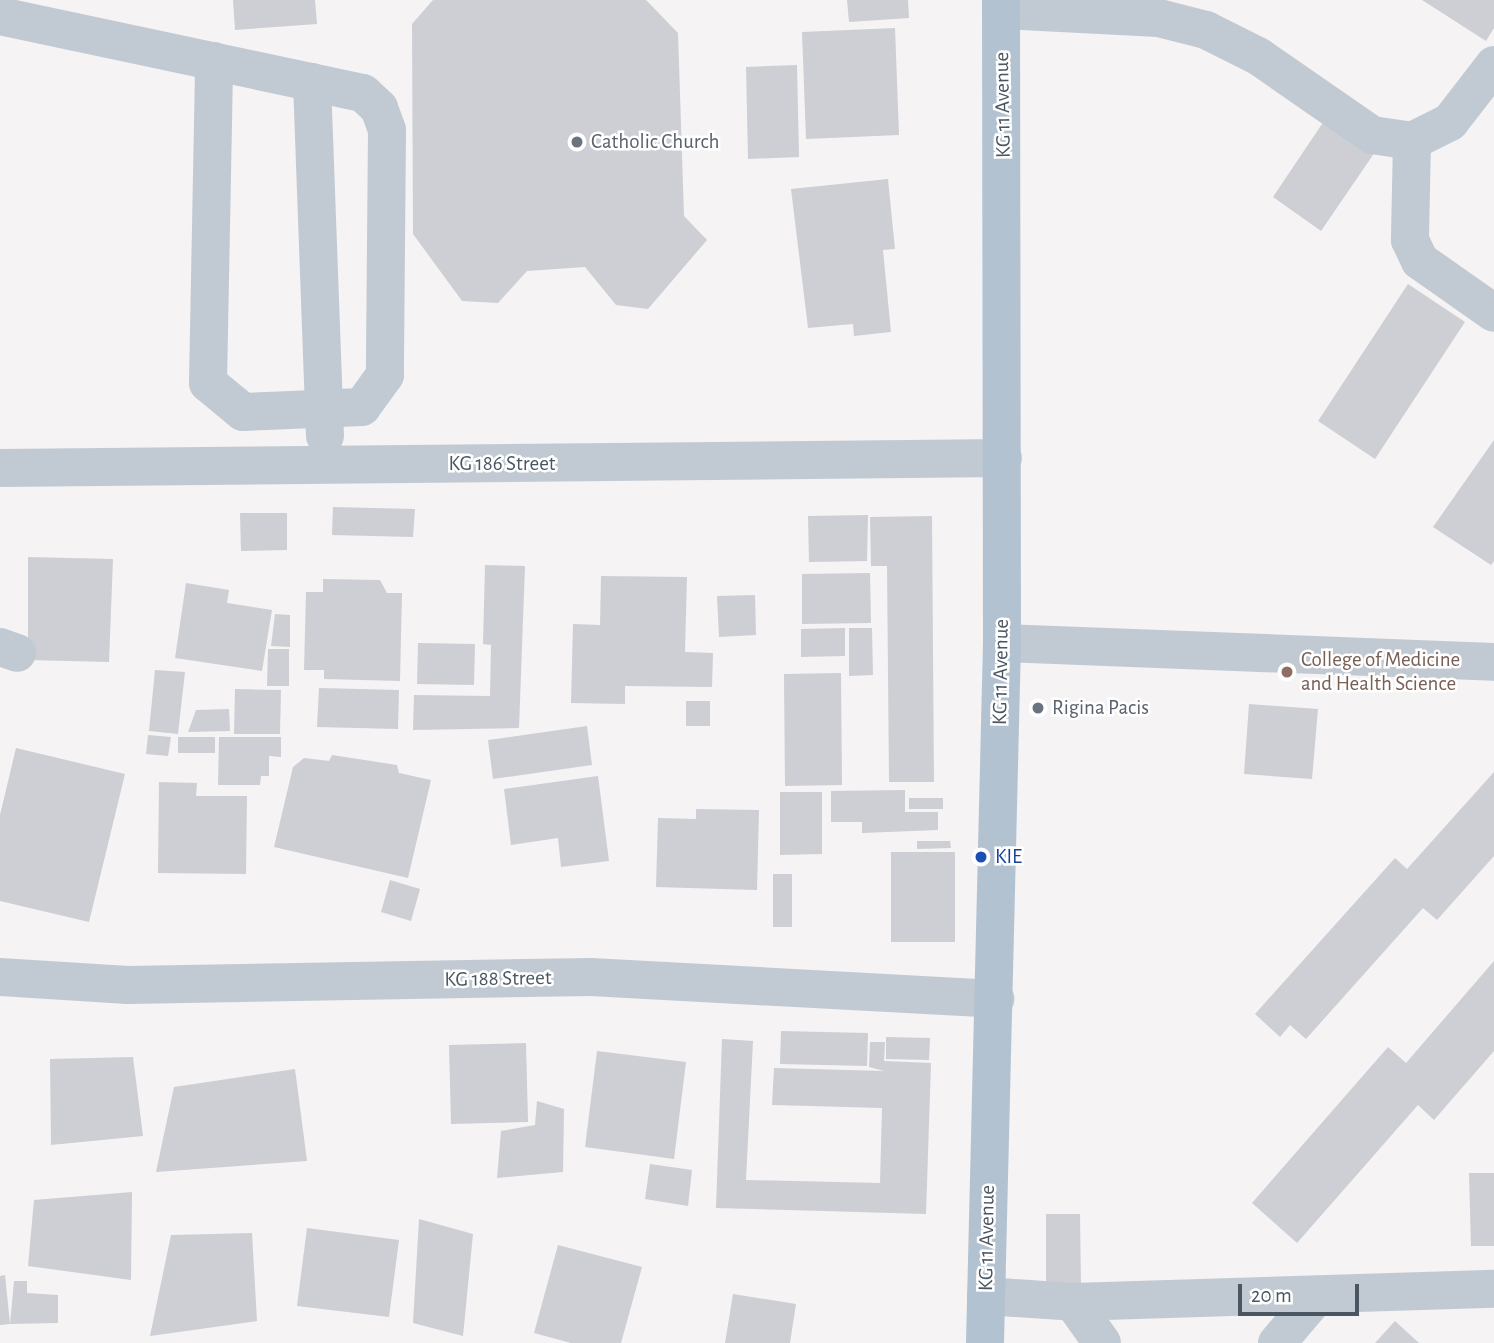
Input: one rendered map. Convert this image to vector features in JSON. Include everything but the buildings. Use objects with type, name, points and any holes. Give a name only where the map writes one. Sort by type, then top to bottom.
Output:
[{"type":"main road","name":"KG 11 Avenue","points":[[985,1343],[1002,643],[1001,5]]},
{"type":"street","points":[[1001,5],[1159,18],[1206,30],[1258,56],[1372,135],[1412,141],[1450,122],[1494,65]]},
{"type":"street","points":[[0,16],[214,61],[363,93],[379,108],[387,130],[385,375],[362,407],[324,411],[243,412],[208,383],[214,61]]},
{"type":"street","points":[[312,82],[325,465]]},
{"type":"street","points":[[1412,141],[1415,251],[1494,313]]},
{"type":"street","name":"KG 186 Street","points":[[0,468],[1003,458]]},
{"type":"street","points":[[1002,643],[1494,662]]},
{"type":"street","name":"KG 188 Street","points":[[0,977],[128,985],[591,977],[995,999]]},
{"type":"street","points":[[986,1296],[1073,1302],[1316,1297],[1494,1289]]},
{"type":"street","points":[[1277,1343],[1316,1297]]},
{"type":"street","points":[[1073,1302],[1102,1343]]},
{"type":"place","name":"Catholic Church","points":[[577,142]]},
{"type":"place","name":"College of Medicine and Health Science","points":[[1287,672]]},
{"type":"place","name":"Rigina Pacis","points":[[1038,708]]},
{"type":"place","name":"KIE","points":[[981,857]]}]
